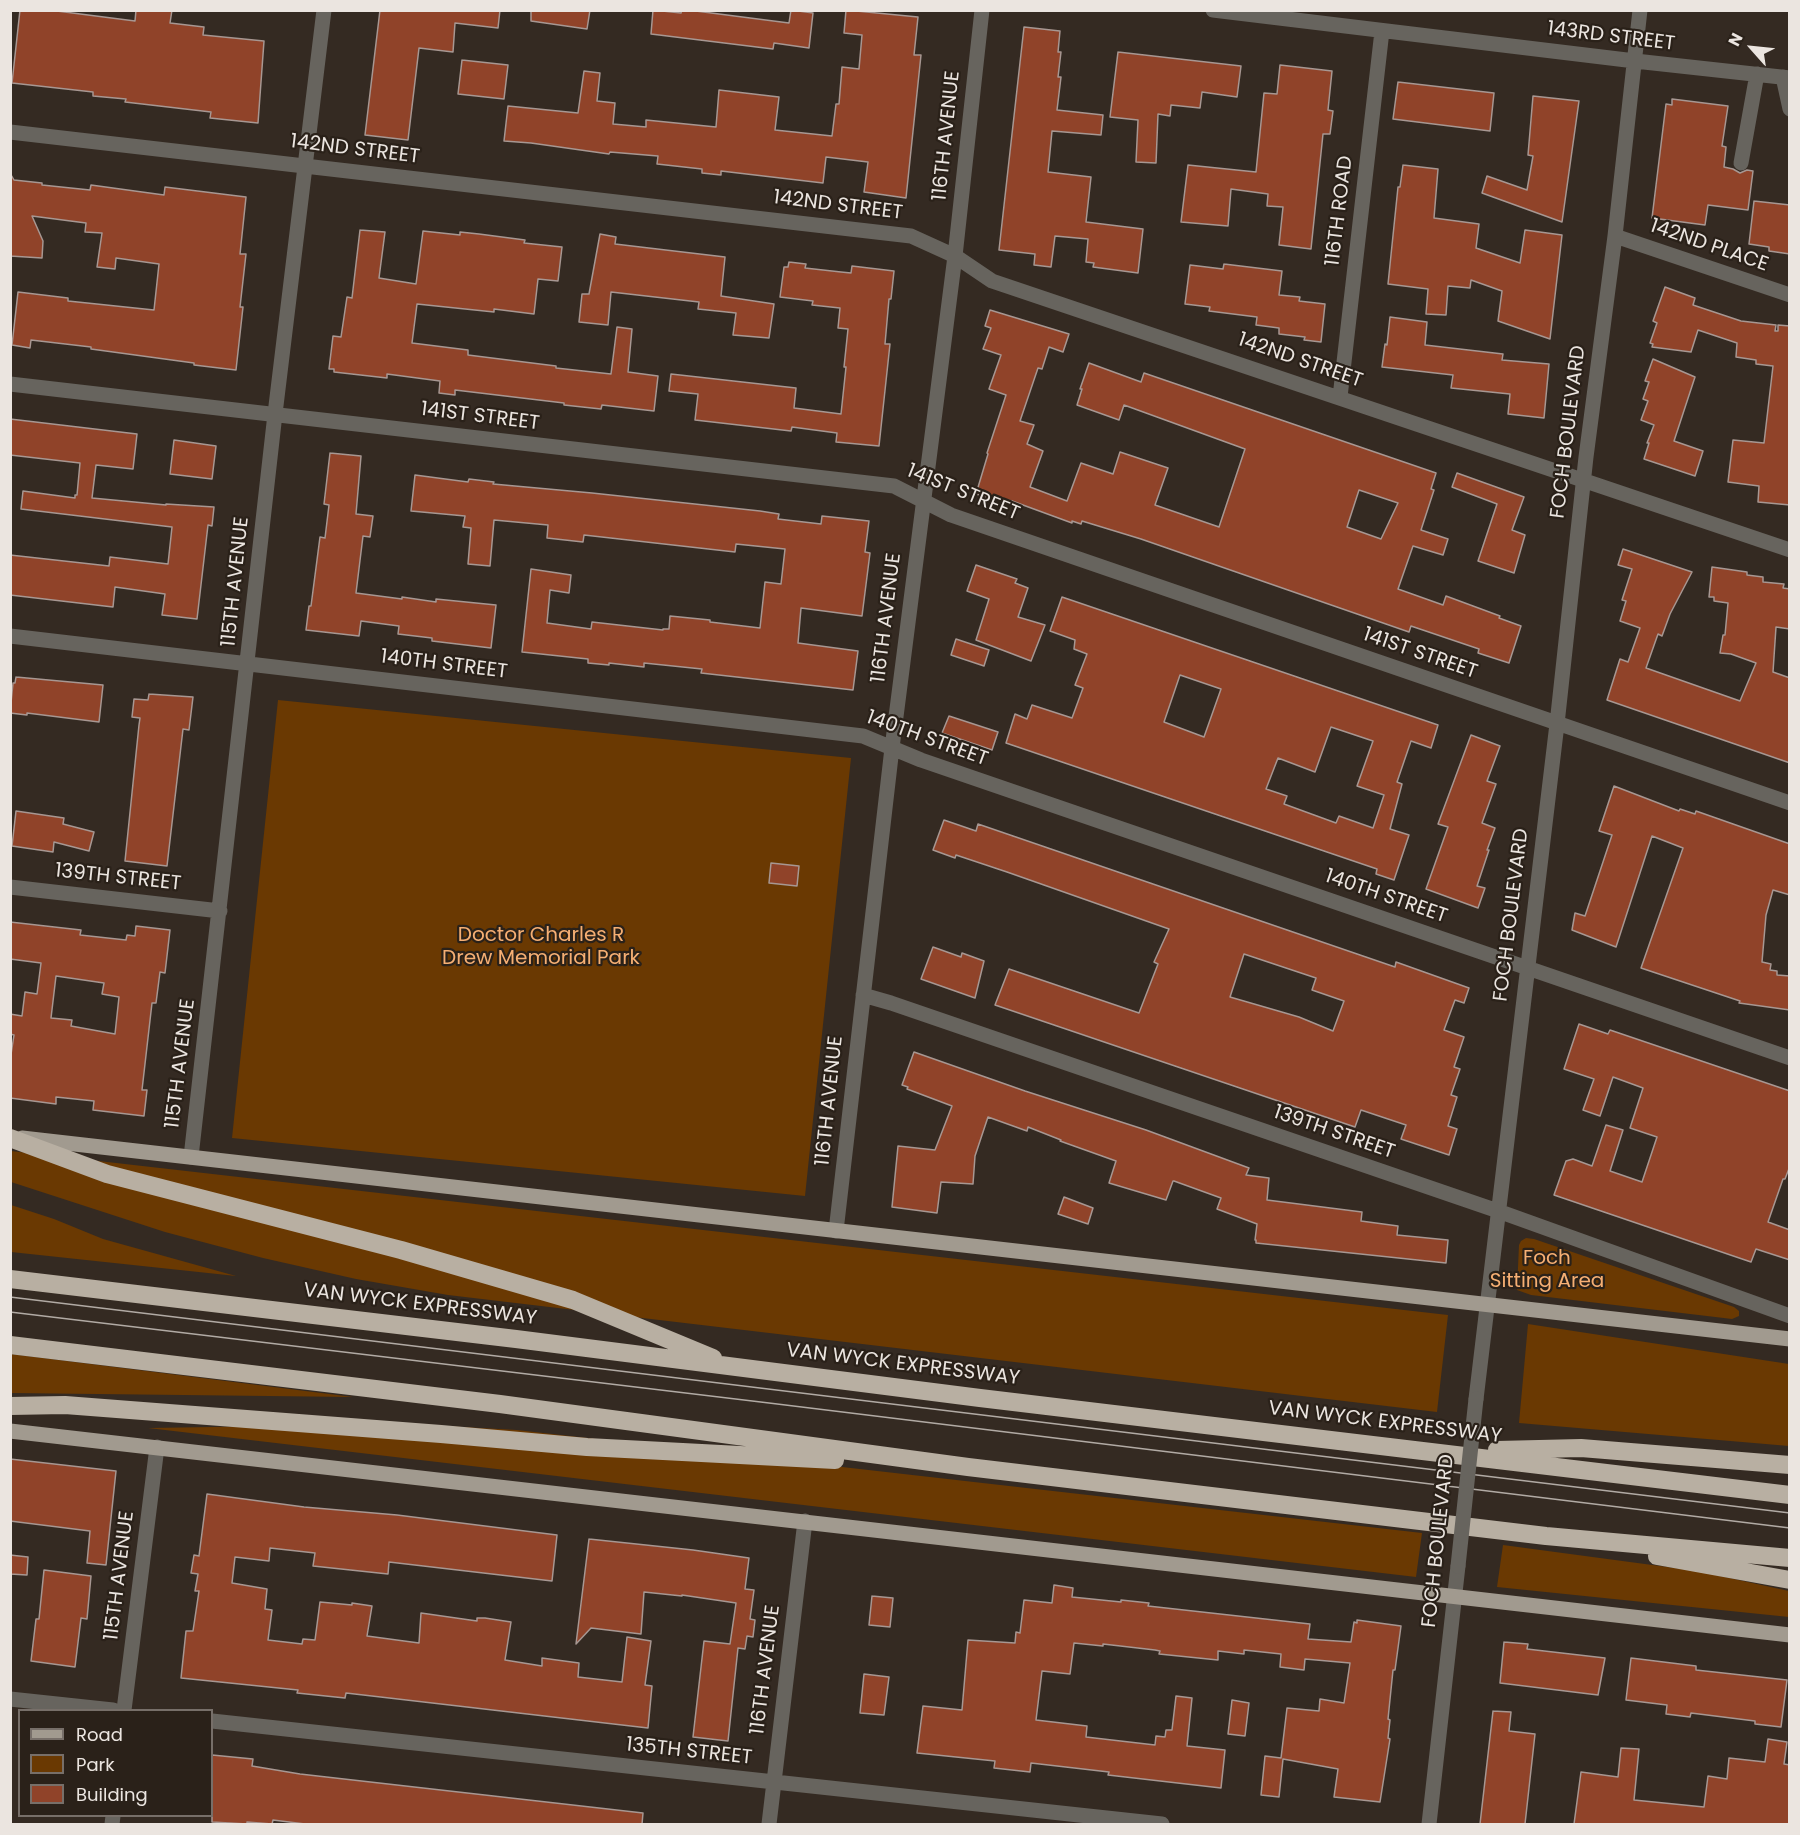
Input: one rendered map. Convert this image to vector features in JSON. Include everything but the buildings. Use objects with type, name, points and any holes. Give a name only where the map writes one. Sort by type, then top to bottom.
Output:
[{"type":"highway","points":[[10,1137],[107,1174],[401,1250],[573,1300],[736,1367]]},
{"type":"highway","name":"VAN WYCK EXPRESSWAY","points":[[10,1279],[1790,1495]]},
{"type":"highway","points":[[10,1345],[500,1404],[968,1467],[1546,1536],[1790,1558]]},
{"type":"highway","points":[[10,1406],[65,1405],[587,1447],[968,1467]]},
{"type":"highway","points":[[1436,1451],[1581,1448],[1790,1465]]},
{"type":"highway","points":[[1546,1536],[1790,1580]]},
{"type":"main road","points":[[10,1137],[1790,1340]]},
{"type":"main road","points":[[10,1431],[1790,1635]]},
{"type":"street","name":"115TH AVENUE","points":[[191,1157],[275,414],[324,10]]},
{"type":"street","name":"116TH AVENUE","points":[[836,1231],[922,501],[955,256],[982,10]]},
{"type":"street","name":"143RD STREET","points":[[1214,10],[1786,77]]},
{"type":"street","name":"FOCH BOULEVARD","points":[[1429,1824],[1526,968],[1557,724],[1640,10]]},
{"type":"street","name":"116TH ROAD","points":[[1340,397],[1382,31]]},
{"type":"street","points":[[1741,163],[1757,74]]},
{"type":"street","points":[[1786,77],[1790,109]]},
{"type":"street","name":"142ND STREET","points":[[10,132],[911,236],[955,256],[992,281],[1790,550]]},
{"type":"street","name":"142ND PLACE","points":[[1615,236],[1790,295]]},
{"type":"street","name":"141ST STREET","points":[[10,384],[894,486],[951,515],[1790,803]]},
{"type":"street","name":"140TH STREET","points":[[10,636],[863,736],[921,760],[1790,1058]]},
{"type":"street","name":"139TH STREET","points":[[10,887],[220,911]]},
{"type":"street","name":"139TH STREET","points":[[863,995],[1498,1211],[1790,1316]]},
{"type":"street","name":"115TH AVENUE","points":[[124,1709],[157,1448]]},
{"type":"street","name":"116TH AVENUE","points":[[770,1824],[805,1521]]},
{"type":"street","points":[[10,1699],[104,1709]]},
{"type":"street","name":"135TH STREET","points":[[213,1721],[1162,1824]]},
{"type":"green space","name":"Doctor Charles R Drew Memorial Park","points":[[278,700],[851,758],[805,1196],[232,1138]]},
{"type":"green space","points":[[11,1151],[1448,1315],[1437,1412],[448,1295],[356,1279],[263,1258],[165,1232],[11,1182]]},
{"type":"green space","points":[[11,1205],[103,1239],[236,1276],[11,1252]]},
{"type":"green space","name":"Foch Sitting Area","points":[[1526,1238],[1734,1307],[1739,1311],[1739,1316],[1732,1319],[1531,1295],[1517,1290],[1519,1245]]},
{"type":"green space","points":[[1528,1324],[1789,1364],[1789,1446],[1519,1423]]},
{"type":"green space","points":[[11,1354],[353,1397],[11,1393]]},
{"type":"green space","points":[[407,1424],[517,1430],[1422,1533],[1416,1577],[148,1428]]},
{"type":"green space","points":[[1503,1545],[1697,1571],[1789,1591],[1789,1617],[1497,1587]]},
{"type":"tram line","points":[[10,1297],[1790,1513]]},
{"type":"tram line","points":[[10,1312],[1790,1528]]}]
